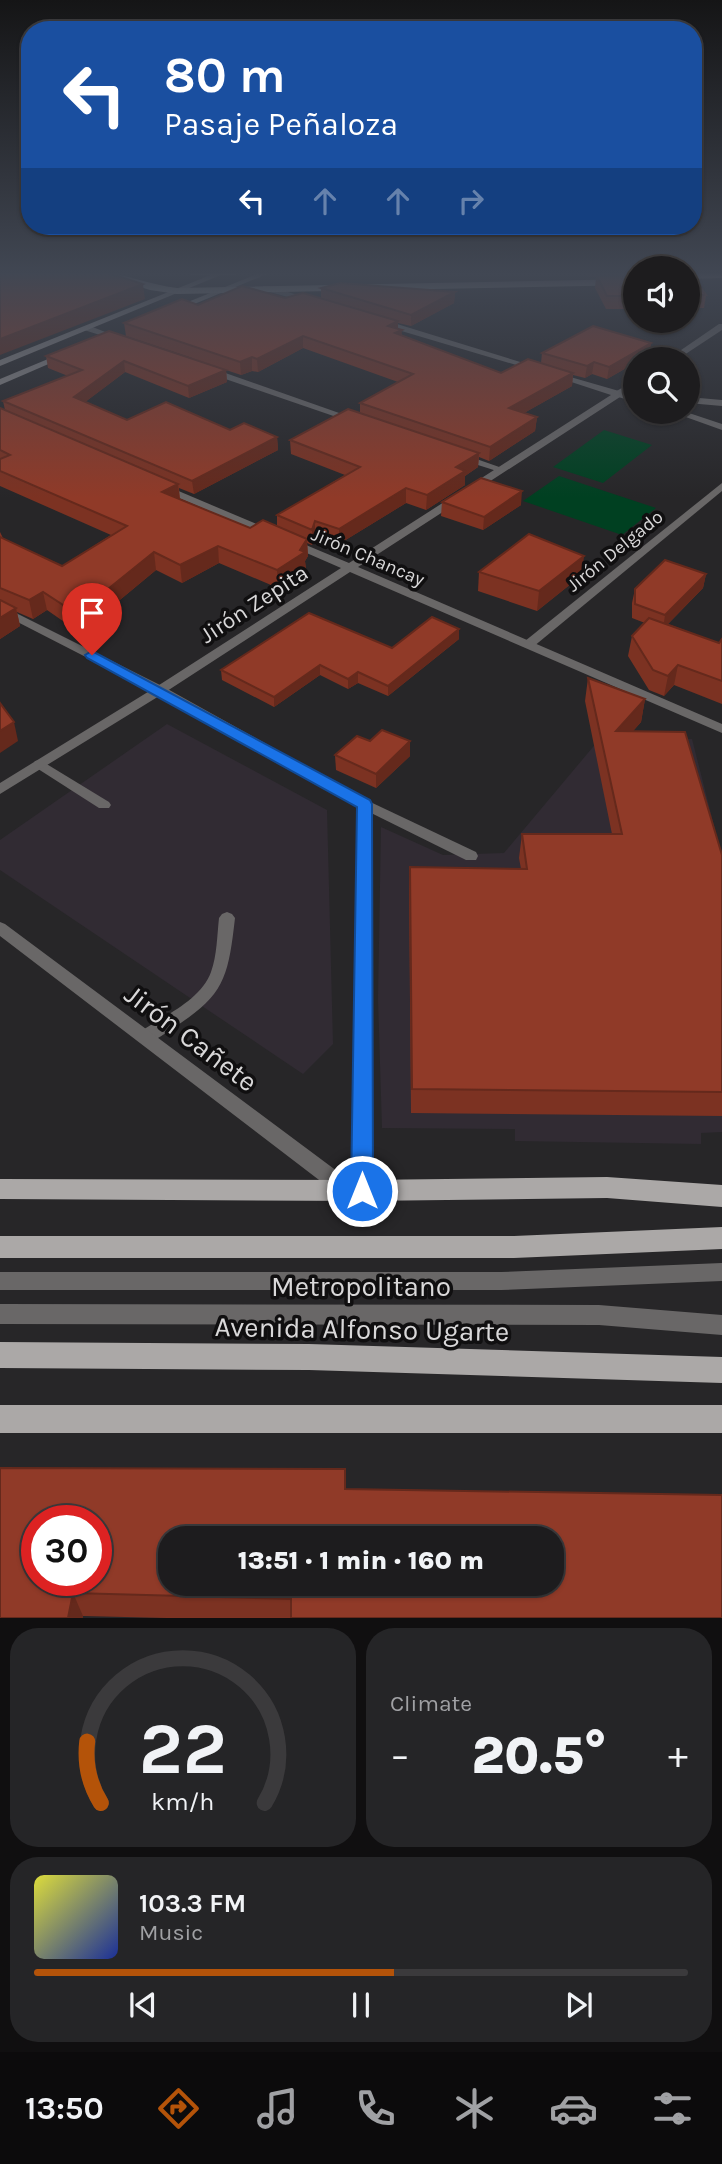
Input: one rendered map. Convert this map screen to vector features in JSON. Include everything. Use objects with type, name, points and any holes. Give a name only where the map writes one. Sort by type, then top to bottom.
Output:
[{"type":"main road","points":[[0,363],[39,348]]},
{"type":"main road","points":[[0,382],[73,351]]},
{"type":"main road","points":[[0,1189],[355,1191],[595,1188],[695,1192],[722,1196]]},
{"type":"main road","points":[[0,1247],[514,1247],[722,1238]]},
{"type":"main road","name":"Avenida Alfonso Ugarte","points":[[0,1355],[309,1357],[722,1370]]},
{"type":"main road","points":[[0,1419],[722,1419]]},
{"type":"street","points":[[467,348],[623,395]]},
{"type":"street","points":[[199,367],[369,425]]},
{"type":"street","name":"Jirón Zepita","points":[[0,789],[160,690],[623,391]]},
{"type":"street","points":[[700,401],[722,403]]},
{"type":"street","points":[[700,420],[722,427]]},
{"type":"street","points":[[448,452],[500,469]]},
{"type":"street","name":"Jirón Chancay","points":[[152,483],[722,729]]},
{"type":"street","name":"Jirón Delgado","points":[[529,644],[722,486]]},
{"type":"street","points":[[0,608],[160,690],[365,804],[471,856]]},
{"type":"street","points":[[40,764],[104,805]]},
{"type":"street","points":[[355,1191],[365,804]]},
{"type":"street","points":[[147,1036],[196,1002],[214,983],[219,973],[227,918]]},
{"type":"street","name":"Jirón Cañete","points":[[0,928],[355,1191]]},
{"type":"street","name":"Metropolitano","points":[[0,1281],[501,1281],[722,1272]]},
{"type":"street","name":"Metropolitano","points":[[0,1314],[599,1315],[722,1325]]},
{"type":"shaded area","points":[[167,724],[327,810],[333,1044],[303,1074],[0,870],[0,840]]},
{"type":"shaded area","points":[[692,739],[722,857],[722,1132],[701,1133],[701,1144],[515,1141],[515,1129],[382,1128],[378,999],[381,827],[443,855],[504,853],[598,741]]},
{"type":"green space","points":[[604,430],[652,445],[603,483],[553,467]]},
{"type":"green space","points":[[559,476],[656,508],[622,535],[523,501]]},
{"type":"building","points":[[67,348],[159,348],[226,370],[188,386],[124,361],[74,397],[127,420],[166,402],[230,430],[244,423],[277,437],[192,481],[3,401],[82,370],[46,356]]},
{"type":"building","points":[[197,348],[280,348],[257,359],[252,357],[240,362]]},
{"type":"building","points":[[336,348],[433,348],[501,373],[528,359],[573,373],[509,408],[537,417],[490,447],[360,403],[413,374]]},
{"type":"building","points":[[552,348],[623,348],[623,359],[609,367],[594,362],[587,366],[542,353]]},
{"type":"building","points":[[0,408],[178,484],[162,492],[250,528],[263,520],[307,539],[300,550],[305,552],[277,570],[218,546],[180,565],[154,552],[77,614],[43,592],[29,600],[0,588],[0,537],[62,566],[127,526],[0,471],[0,459],[10,455],[0,450]]},
{"type":"building","points":[[348,409],[479,453],[456,467],[465,471],[427,495],[406,488],[339,529],[315,521],[312,530],[277,515],[360,467],[290,440]]},
{"type":"building","points":[[481,478],[522,491],[484,517],[442,502]]},
{"type":"building","points":[[529,534],[584,556],[539,591],[479,572]]},
{"type":"building","points":[[665,560],[706,574],[665,615],[635,604],[635,589]]},
{"type":"building","points":[[0,600],[16,608],[0,618]]},
{"type":"building","points":[[309,613],[392,648],[432,617],[459,629],[388,686],[358,672],[348,679],[320,665],[274,697],[221,670]]},
{"type":"building","points":[[649,618],[719,643],[722,639],[722,681],[678,665],[668,676],[653,670],[632,636]]},
{"type":"building","points":[[588,678],[645,699],[616,731],[685,732],[722,855],[722,1092],[412,1089],[410,867],[527,869],[522,834],[622,834]]},
{"type":"building","points":[[0,703],[14,722],[0,731]]},
{"type":"building","points":[[382,730],[410,741],[376,774],[335,755],[357,736],[370,741]]},
{"type":"building","points":[[0,1468],[345,1469],[345,1489],[722,1495],[722,1618],[291,1618],[291,1599],[182,1596],[564,1596],[564,1526],[158,1526],[158,1595],[112,1594],[112,1505],[21,1505],[21,1596],[72,1596],[68,1618],[0,1618]]},
{"type":"route","points":[[92,655],[365,804],[362,1191]]}]
